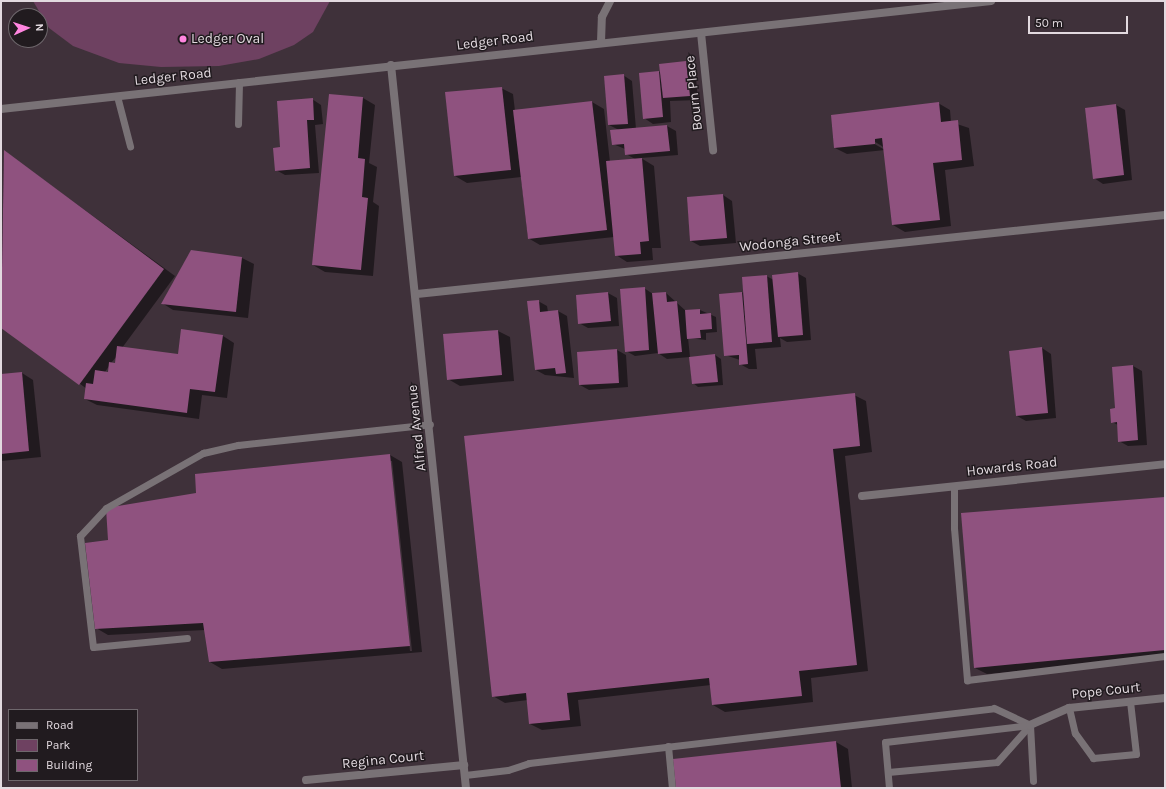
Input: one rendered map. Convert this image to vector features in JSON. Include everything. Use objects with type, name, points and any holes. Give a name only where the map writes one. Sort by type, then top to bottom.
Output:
[{"type":"street","points":[[601,42],[602,17],[610,1]]},
{"type":"street","name":"Ledger Road","points":[[1,109],[601,42],[701,33],[949,3],[991,1]]},
{"type":"street","name":"Bourn Place","points":[[701,33],[713,150]]},
{"type":"street","name":"Alfred Avenue","points":[[391,65],[417,294],[466,788]]},
{"type":"street","name":"Wodonga Street","points":[[417,294],[1165,215]]},
{"type":"street","name":"Howards Road","points":[[862,496],[1165,464]]},
{"type":"street","name":"Pope Court","points":[[1030,725],[1069,708],[1165,698]]},
{"type":"street","name":"Regina Court","points":[[306,780],[464,765]]},
{"type":"lane","points":[[238,124],[239,82]]},
{"type":"lane","points":[[118,96],[130,146]]},
{"type":"lane","points":[[187,638],[93,647],[80,536],[106,508],[203,453],[238,445],[430,424]]},
{"type":"lane","points":[[954,486],[954,528],[967,680],[1165,656]]},
{"type":"lane","points":[[1069,708],[1075,733],[1093,758],[1136,754],[1130,701]]},
{"type":"lane","points":[[465,775],[508,770],[529,763],[994,708],[1030,725]]},
{"type":"lane","points":[[889,788],[885,742],[1030,725]]},
{"type":"lane","points":[[888,772],[998,762],[1030,725]]},
{"type":"lane","points":[[1030,725],[1033,781]]},
{"type":"lane","points":[[668,746],[672,788]]},
{"type":"green space","name":"Ledger Oval","points":[[33,1],[330,1],[313,32],[294,45],[259,59],[219,66],[161,67],[119,63],[73,46],[49,28],[48,8],[37,8]]},
{"type":"building","points":[[686,61],[690,96],[663,98],[659,64]]},
{"type":"building","points":[[659,71],[663,117],[643,119],[639,73]]},
{"type":"building","points":[[624,74],[628,124],[608,125],[604,76]]},
{"type":"building","points":[[502,87],[511,170],[454,176],[445,92]]},
{"type":"building","points":[[329,94],[363,97],[358,158],[365,159],[362,197],[368,198],[361,270],[312,265]]},
{"type":"building","points":[[313,98],[314,120],[307,120],[310,168],[275,171],[273,148],[280,147],[277,101]]},
{"type":"building","points":[[592,101],[607,230],[528,239],[513,110]]},
{"type":"building","points":[[939,102],[941,122],[958,120],[962,160],[933,163],[940,220],[892,225],[882,138],[875,139],[875,144],[834,148],[831,115]]},
{"type":"building","points":[[1116,104],[1124,175],[1093,179],[1085,108]]},
{"type":"building","points":[[667,125],[670,151],[625,155],[624,144],[612,145],[610,130]]},
{"type":"building","points":[[4,150],[164,269],[79,385],[1,328]]},
{"type":"building","points":[[642,158],[649,241],[640,242],[641,254],[615,256],[606,161]]},
{"type":"building","points":[[723,194],[727,238],[690,241],[687,197]]},
{"type":"building","points":[[191,250],[242,257],[236,312],[161,304]]},
{"type":"building","points":[[798,272],[803,335],[778,337],[772,275]]},
{"type":"building","points":[[767,275],[772,342],[747,344],[742,277]]},
{"type":"building","points":[[645,287],[649,350],[625,352],[620,289]]},
{"type":"building","points":[[608,292],[611,321],[578,324],[576,295]]},
{"type":"building","points":[[666,292],[667,302],[677,301],[682,352],[658,354],[652,293]]},
{"type":"building","points":[[742,292],[748,364],[739,365],[739,355],[724,356],[719,294]]},
{"type":"building","points":[[539,300],[540,312],[558,310],[566,373],[556,374],[555,368],[535,370],[527,301]]},
{"type":"building","points":[[700,309],[700,314],[711,313],[712,329],[700,330],[701,338],[687,339],[685,310]]},
{"type":"building","points":[[181,329],[223,335],[215,392],[190,389],[187,413],[84,399],[86,383],[93,384],[95,370],[108,372],[109,362],[115,363],[117,346],[178,354]]},
{"type":"building","points":[[498,330],[502,375],[447,380],[443,334]]},
{"type":"building","points":[[1042,347],[1048,413],[1016,416],[1009,351]]},
{"type":"building","points":[[617,349],[619,383],[579,385],[577,352]]},
{"type":"building","points":[[715,354],[718,382],[692,384],[689,357]]},
{"type":"building","points":[[1133,365],[1138,440],[1118,442],[1117,422],[1111,423],[1110,409],[1115,408],[1112,367]]},
{"type":"building","points":[[22,372],[29,451],[1,454],[1,374]]},
{"type":"building","points":[[855,393],[860,446],[833,449],[857,665],[799,671],[802,696],[712,705],[709,678],[567,693],[570,720],[529,724],[526,693],[492,697],[464,436]]},
{"type":"building","points":[[390,454],[410,646],[209,662],[203,623],[95,629],[85,543],[108,540],[106,508],[196,493],[195,474]]},
{"type":"building","points":[[1165,497],[1165,650],[974,668],[961,513]]},
{"type":"building","points":[[836,741],[841,788],[676,788],[673,759]]},
{"type":"place","name":"Ledger Oval","points":[[183,39]]}]
